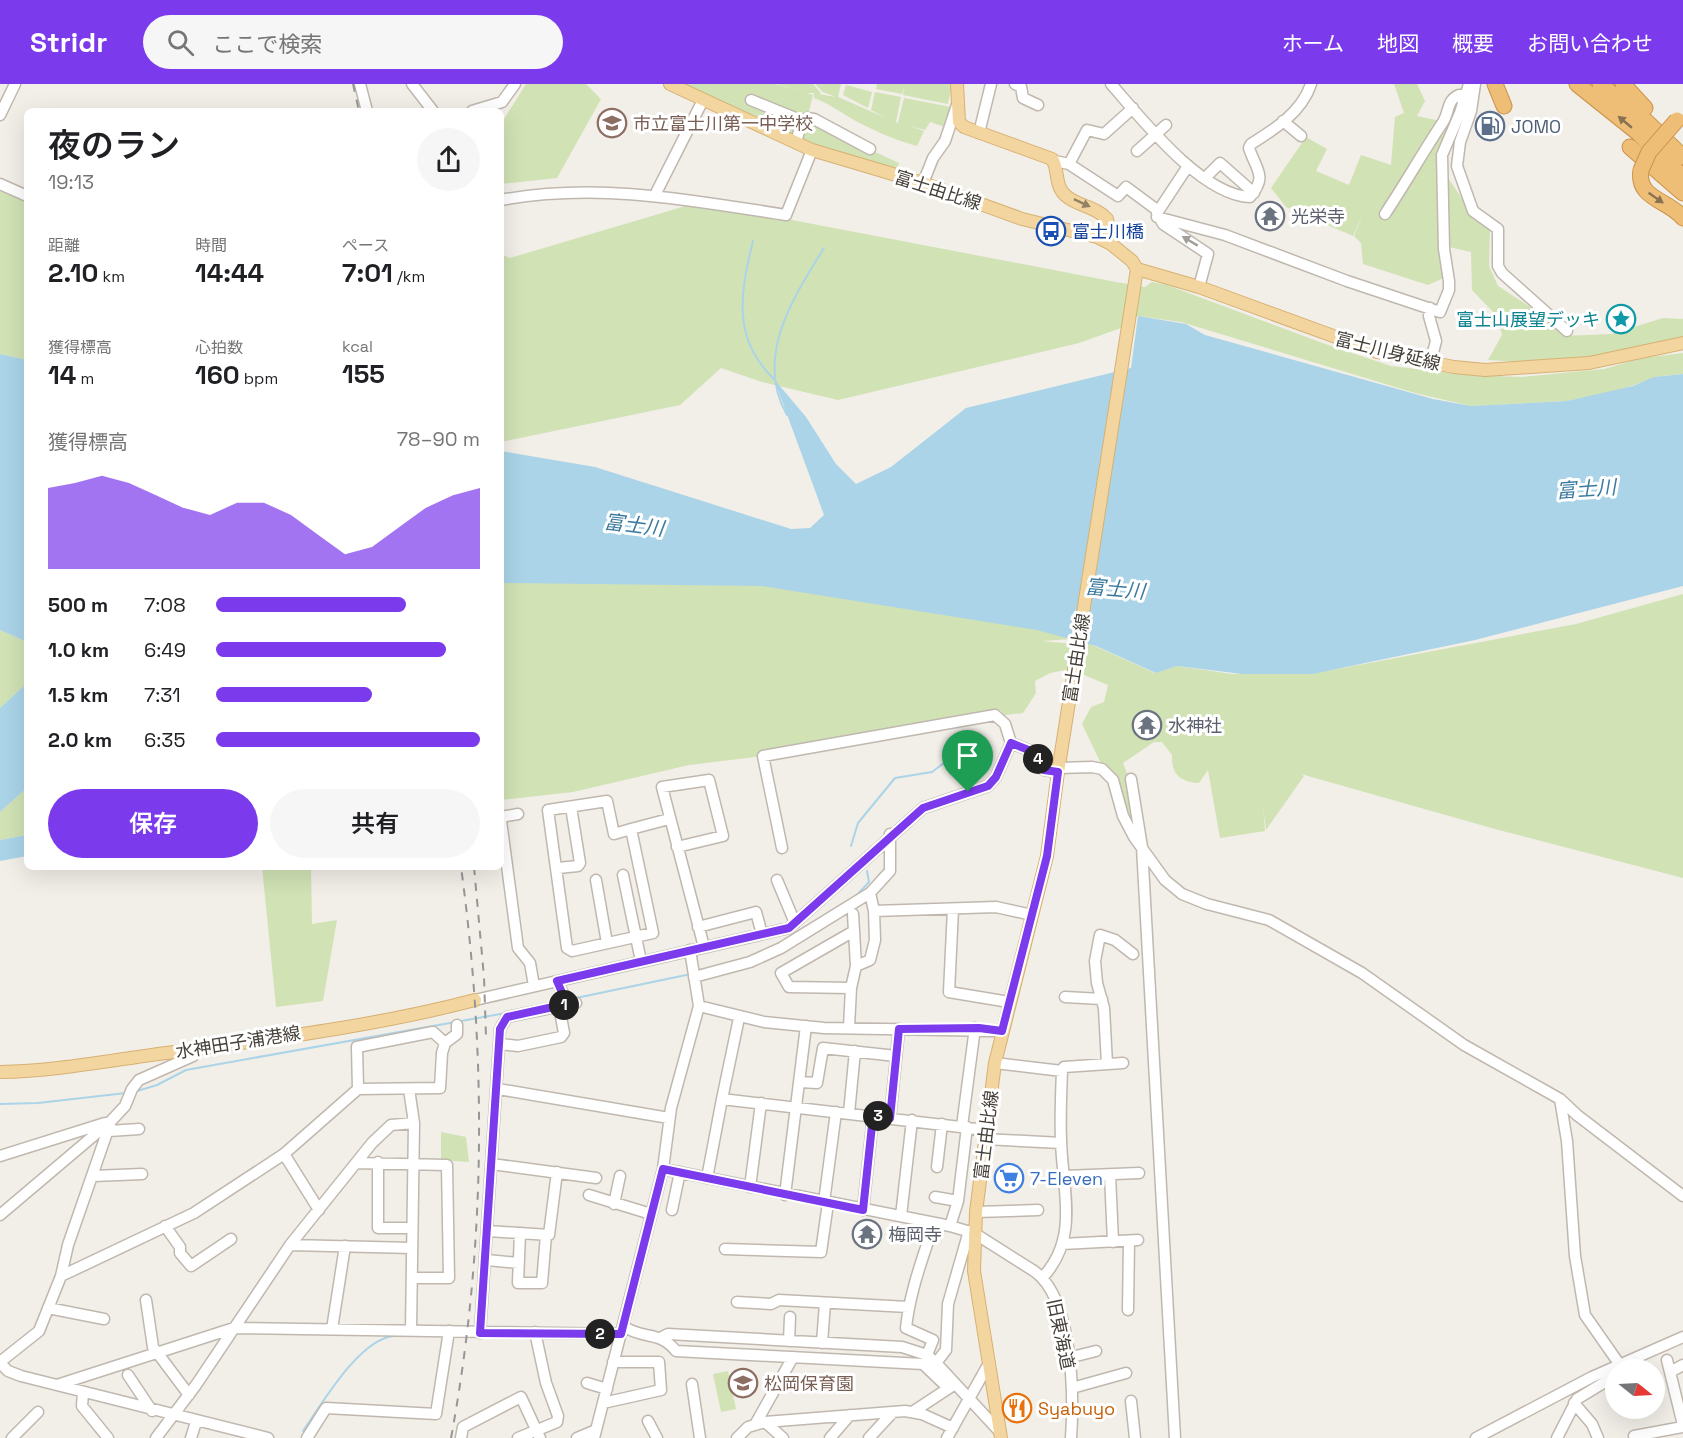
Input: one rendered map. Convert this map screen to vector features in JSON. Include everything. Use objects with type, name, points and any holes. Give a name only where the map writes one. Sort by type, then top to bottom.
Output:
[{"type":"highway","points":[[1495,84],[1504,106]]},
{"type":"highway","points":[[1577,84],[1637,132],[1683,177]]},
{"type":"highway","points":[[1600,84],[1628,105],[1683,157]]},
{"type":"highway","points":[[1623,84],[1683,148]]},
{"type":"highway","points":[[1680,118],[1649,152],[1640,177],[1644,189],[1683,218]]},
{"type":"highway","points":[[1630,147],[1683,193]]},
{"type":"main road","name":"富士由比線","points":[[670,84],[812,150],[923,183],[1022,219],[1085,233],[1111,244],[1137,269],[1058,770],[1047,856],[995,1063],[976,1212],[971,1232],[974,1272],[1000,1435]]},
{"type":"main road","points":[[957,84],[959,122],[964,127],[1055,161],[1056,178],[1063,193],[1104,214],[1111,244]]},
{"type":"main road","name":"富士川身延線","points":[[1137,269],[1199,287],[1321,333],[1389,355],[1430,364],[1485,370],[1533,368],[1589,363],[1683,343]]},
{"type":"main road","name":"水神田子浦港線","points":[[0,1072],[43,1070],[200,1048],[377,1020],[475,1000]]},
{"type":"street","points":[[0,116],[15,84]]},
{"type":"street","points":[[360,84],[366,108]]},
{"type":"street","points":[[412,84],[431,108]]},
{"type":"street","points":[[482,108],[502,102],[515,84]]},
{"type":"street","points":[[979,133],[991,84]]},
{"type":"street","points":[[1015,84],[1021,87],[1023,98],[1038,105]]},
{"type":"street","points":[[1111,84],[1188,166],[1205,178],[1242,196],[1250,197],[1259,188],[1260,176],[1249,148],[1251,144],[1284,121],[1300,106],[1311,84]]},
{"type":"street","points":[[1476,84],[1471,111],[1457,156],[1462,185],[1473,211],[1498,229],[1498,266],[1502,273],[1567,331]]},
{"type":"street","points":[[1385,214],[1415,168],[1432,134],[1445,120],[1449,103],[1468,89]]},
{"type":"street","points":[[1157,214],[1225,235],[1440,312],[1449,291],[1444,249],[1442,155],[1468,89]]},
{"type":"street","points":[[655,195],[703,100]]},
{"type":"street","points":[[751,100],[805,122]]},
{"type":"street","points":[[923,183],[933,158],[945,141],[957,105]]},
{"type":"street","points":[[1069,164],[1087,129],[1104,134],[1133,108]]},
{"type":"street","points":[[796,143],[807,118],[814,119],[870,149]]},
{"type":"street","points":[[1284,121],[1301,136]]},
{"type":"street","points":[[1137,151],[1166,125]]},
{"type":"street","points":[[504,200],[537,194],[578,192],[655,195],[786,215],[812,150]]},
{"type":"street","points":[[1055,161],[1069,164],[1118,196],[1126,187],[1157,214],[1163,224],[1206,251],[1208,254],[1199,287]]},
{"type":"street","points":[[1205,178],[1220,163],[1254,192]]},
{"type":"street","points":[[1157,214],[1188,166]]},
{"type":"street","points":[[0,184],[24,195]]},
{"type":"street","points":[[1430,309],[1429,316],[1436,341],[1430,364]]},
{"type":"street","points":[[475,1000],[789,928],[890,834],[923,808],[988,786],[996,777],[1011,743],[1005,724],[995,715],[763,756],[782,848]]},
{"type":"street","points":[[1011,743],[1036,753],[1044,770],[1092,767],[1102,769],[1113,780],[1123,816],[1134,837],[1165,879],[1182,894],[1207,904],[1269,920],[1362,973],[1464,1045],[1560,1099],[1577,1115],[1683,1196]]},
{"type":"street","points":[[1131,779],[1142,847],[1175,1438]]},
{"type":"street","points":[[677,847],[723,836],[709,780],[662,787],[669,819],[704,947]]},
{"type":"street","points":[[631,830],[653,933],[572,951],[567,948],[558,868],[548,810],[607,801],[614,834],[669,819]]},
{"type":"street","points":[[558,868],[578,866],[580,863],[572,807]]},
{"type":"street","points":[[504,816],[518,814]]},
{"type":"street","points":[[694,977],[750,962],[781,948],[870,893],[890,871],[890,834]]},
{"type":"street","points":[[504,843],[518,948],[530,963],[534,986]]},
{"type":"street","points":[[623,875],[641,961]]},
{"type":"street","points":[[596,880],[607,943]]},
{"type":"street","points":[[777,880],[795,923]]},
{"type":"street","points":[[856,966],[870,960],[875,940],[874,911],[870,893]]},
{"type":"street","points":[[874,911],[996,908],[1032,915]]},
{"type":"street","points":[[953,909],[949,992],[1009,1002]]},
{"type":"street","points":[[698,927],[756,912],[762,934]]},
{"type":"street","points":[[849,1027],[851,988],[856,966],[853,914]]},
{"type":"street","points":[[851,988],[789,987],[781,973],[854,931]]},
{"type":"street","points":[[1107,1064],[1102,999],[1096,983],[1095,961],[1100,935],[1115,940],[1133,954]]},
{"type":"street","points":[[577,1438],[595,1434],[663,1169],[669,1118],[699,1006],[690,950]]},
{"type":"street","points":[[500,1044],[518,1046],[561,1037],[564,1033],[568,1004],[557,981]]},
{"type":"street","points":[[1065,997],[1102,999]]},
{"type":"street","points":[[480,1333],[487,1260],[500,1029],[507,1017],[568,1004]]},
{"type":"street","points":[[699,1006],[739,1018],[806,1026],[899,1029],[975,1028],[1002,1031]]},
{"type":"street","points":[[706,1178],[739,1018]]},
{"type":"street","points":[[445,1042],[457,1034],[457,1025]]},
{"type":"street","points":[[784,1195],[806,1026]]},
{"type":"street","points":[[950,1226],[958,1201],[975,1028]]},
{"type":"street","points":[[890,1118],[899,1029]]},
{"type":"street","points":[[358,1089],[357,1047],[433,1032],[445,1042]]},
{"type":"street","points":[[61,1276],[194,1213],[284,1154],[358,1089],[440,1088],[445,1042]]},
{"type":"street","points":[[0,1215],[110,1126],[125,1106],[132,1089],[139,1080],[193,1056],[200,1048]]},
{"type":"street","points":[[800,1082],[817,1083],[823,1048],[896,1056]]},
{"type":"street","points":[[849,1113],[855,1051]]},
{"type":"street","points":[[995,1063],[1062,1071]]},
{"type":"street","points":[[1042,1277],[1056,1262],[1062,1244],[1067,1206],[1061,1143],[1062,1071],[1064,1067],[1123,1063]]},
{"type":"street","points":[[409,1089],[414,1123],[411,1330]]},
{"type":"street","points":[[498,1089],[669,1118]]},
{"type":"street","points":[[722,1099],[912,1120],[965,1127],[986,1135],[1061,1143]]},
{"type":"street","points":[[1560,1099],[1567,1141],[1575,1256],[1587,1320],[1612,1359]]},
{"type":"street","points":[[750,1187],[760,1103]]},
{"type":"street","points":[[725,1249],[821,1252],[836,1112]]},
{"type":"street","points":[[863,1210],[873,1116]]},
{"type":"street","points":[[901,1216],[912,1120]]},
{"type":"street","points":[[156,1438],[189,1395],[290,1245],[356,1163],[391,1125],[414,1123]]},
{"type":"street","points":[[937,1167],[942,1124]]},
{"type":"street","points":[[110,1126],[68,1245],[61,1276],[39,1331],[0,1362],[8,1371],[83,1393],[268,1438]]},
{"type":"street","points":[[0,1156],[110,1126],[139,1129]]},
{"type":"street","points":[[284,1154],[319,1210]]},
{"type":"street","points":[[378,1162],[378,1228],[412,1228]]},
{"type":"street","points":[[356,1163],[412,1162],[447,1165],[449,1278],[413,1278]]},
{"type":"street","points":[[492,1164],[596,1178]]},
{"type":"street","name":"旧東海道","points":[[663,1169],[784,1195],[950,1226],[971,1232],[1042,1277],[1053,1293],[1068,1358],[1074,1404],[1071,1438]]},
{"type":"street","points":[[520,1233],[518,1283],[542,1283],[546,1235],[549,1235],[557,1172]]},
{"type":"street","points":[[672,1210],[680,1172]]},
{"type":"street","points":[[1065,1176],[1139,1173]]},
{"type":"street","points":[[93,1176],[142,1174]]},
{"type":"street","points":[[1110,1174],[1113,1242]]},
{"type":"street","points":[[614,1204],[620,1176]]},
{"type":"street","points":[[589,1195],[651,1214]]},
{"type":"street","points":[[935,1197],[958,1201]]},
{"type":"street","points":[[976,1212],[1038,1210]]},
{"type":"street","points":[[927,1355],[933,1340],[906,1328],[908,1307],[917,1268],[924,1255],[934,1223]]},
{"type":"street","points":[[165,1226],[180,1247],[180,1253],[191,1266],[231,1239]]},
{"type":"street","points":[[488,1231],[546,1235]]},
{"type":"street","points":[[936,1363],[946,1350],[948,1304],[971,1232]]},
{"type":"street","points":[[1062,1244],[1134,1241],[1128,1310]]},
{"type":"street","points":[[290,1245],[412,1248]]},
{"type":"street","points":[[332,1329],[345,1246]]},
{"type":"street","points":[[487,1260],[519,1263]]},
{"type":"street","points":[[146,1300],[153,1347],[189,1395]]},
{"type":"street","points":[[737,1302],[771,1304],[779,1300],[908,1307]]},
{"type":"street","points":[[822,1343],[825,1303]]},
{"type":"street","points":[[48,1308],[104,1319]]},
{"type":"street","points":[[789,1341],[790,1317]]},
{"type":"street","points":[[57,1385],[234,1328],[480,1333],[622,1330],[662,1337],[668,1334],[902,1347],[927,1355],[936,1363],[966,1403],[1000,1435]]},
{"type":"street","points":[[307,1438],[326,1408],[436,1414],[449,1331]]},
{"type":"street","points":[[518,1438],[538,1434],[557,1422],[558,1416],[546,1383],[535,1332]]},
{"type":"street","points":[[662,1337],[676,1351],[923,1364],[951,1386]]},
{"type":"street","points":[[1638,1359],[1683,1337]]},
{"type":"street","points":[[1068,1358],[1096,1351]]},
{"type":"street","points":[[737,1438],[760,1422],[793,1358]]},
{"type":"street","points":[[1634,1436],[1683,1425],[1679,1395],[1667,1360]]},
{"type":"street","points":[[603,1403],[661,1390],[659,1362],[613,1362]]},
{"type":"street","points":[[947,1438],[988,1365]]},
{"type":"street","points":[[1670,1372],[1683,1365]]},
{"type":"street","points":[[1072,1388],[1126,1373]]},
{"type":"street","points":[[128,1375],[152,1411]]},
{"type":"street","points":[[1476,1438],[1605,1375]]},
{"type":"street","points":[[1557,1438],[1577,1399],[1605,1382]]},
{"type":"street","points":[[587,1383],[607,1389]]},
{"type":"street","points":[[692,1384],[700,1438]]},
{"type":"street","points":[[914,1411],[951,1386]]},
{"type":"street","points":[[83,1393],[82,1406],[108,1438]]},
{"type":"street","points":[[461,1438],[463,1427],[521,1397],[538,1434]]},
{"type":"street","points":[[1131,1401],[1135,1438]]},
{"type":"street","points":[[1574,1403],[1592,1424],[1598,1438]]},
{"type":"street","points":[[760,1422],[914,1411],[953,1428]]},
{"type":"street","points":[[12,1438],[38,1412]]},
{"type":"street","points":[[869,1438],[893,1412]]},
{"type":"street","points":[[830,1438],[850,1416]]},
{"type":"street","points":[[648,1421],[657,1438]]},
{"type":"street","points":[[191,1438],[196,1422]]},
{"type":"street","points":[[760,1422],[783,1438]]},
{"type":"green space","points":[[526,84],[586,84],[601,99],[557,178],[504,184],[504,119]]},
{"type":"green space","points":[[678,84],[776,84],[813,95],[808,116],[797,117],[899,163],[896,173],[799,139],[796,135]]},
{"type":"green space","points":[[778,84],[813,84],[821,93],[819,94],[836,97],[823,92],[815,84],[841,84],[838,97],[886,118],[871,110],[875,92],[901,97],[896,122],[898,123],[904,98],[951,107],[945,127],[930,122],[925,130],[910,126],[924,131],[917,146],[892,138],[852,119],[814,98],[814,93],[806,93]]},
{"type":"green space","points":[[877,84],[952,84],[948,104],[903,95],[904,87],[902,94],[876,89]]},
{"type":"green space","points":[[1394,84],[1417,84],[1425,101],[1417,116],[1441,121],[1459,99],[1440,147],[1446,277],[1428,285],[1363,264],[1361,243],[1354,236],[1363,214],[1353,236],[1286,207],[1271,188],[1306,137],[1327,149],[1316,171],[1349,185],[1361,155],[1391,165],[1395,117],[1404,113]]},
{"type":"green space","points":[[846,85],[872,92],[868,108],[843,95]]},
{"type":"green space","points":[[1446,175],[1471,212],[1490,227],[1489,266],[1498,286],[1567,331],[1564,336],[1611,334],[1663,318],[1683,319],[1683,341],[1568,365],[1488,360],[1502,335],[1497,316],[1472,290],[1471,252],[1449,247]]},
{"type":"green space","points":[[0,185],[24,197],[24,359],[0,354]]},
{"type":"green space","points":[[689,205],[756,213],[1145,287],[1152,282],[1167,285],[1391,366],[1468,375],[1522,377],[1604,369],[1642,358],[1683,353],[1683,374],[1661,376],[1619,390],[1567,401],[1471,406],[1415,393],[1181,322],[1138,316],[1121,328],[1079,343],[838,400],[762,382],[721,368],[680,405],[504,441],[504,255],[510,258]]},
{"type":"green space","points":[[689,580],[928,598],[1072,639],[1041,641],[1074,644],[1070,669],[1050,673],[1035,681],[1036,693],[1023,713],[1005,715],[1000,710],[763,756],[689,765],[573,792],[504,800],[504,582]]},
{"type":"green space","points":[[1683,594],[1683,878],[1495,829],[1301,774],[1304,776],[1266,830],[1263,807],[1265,831],[1220,838],[1208,770],[1199,783],[1182,779],[1175,772],[1172,755],[1162,742],[1154,742],[1123,763],[1132,786],[1132,828],[1082,724],[1091,707],[1104,702],[1108,685],[1082,674],[1088,643],[1155,673],[1177,666],[1232,674],[1327,671],[1576,624]]},
{"type":"green space","points":[[0,630],[24,641],[24,686],[0,708]]},
{"type":"green space","points":[[24,791],[24,836],[0,840],[0,812]]},
{"type":"green space","points":[[262,870],[311,870],[312,924],[337,920],[323,1001],[276,1007]]},
{"type":"green space","points":[[441,1132],[466,1137],[469,1162],[441,1160]]},
{"type":"green space","points":[[728,1371],[736,1409],[721,1412],[713,1374]]},
{"type":"water","name":"富士川","points":[[1138,316],[1186,324],[1205,335],[1433,399],[1471,406],[1567,401],[1633,386],[1654,377],[1683,374],[1683,586],[1475,640],[1313,674],[1242,674],[1177,666],[1156,673],[1096,646],[1037,630],[762,586],[504,583],[504,452],[595,467],[791,529],[810,528],[824,515],[774,379],[806,417],[836,464],[856,484],[891,467],[966,408],[1131,368]]},
{"type":"water","points":[[0,354],[24,359],[24,641],[0,630]]},
{"type":"water","points":[[24,686],[24,791],[0,812],[0,708]]},
{"type":"water","points":[[24,836],[24,857],[0,861],[0,840]]},
{"type":"waterway","points":[[753,241],[743,297],[745,331],[751,348],[774,379]]},
{"type":"waterway","points":[[787,415],[778,393],[774,371],[776,350],[790,308],[824,248]]},
{"type":"waterway","points":[[851,846],[858,823],[895,778],[932,772],[965,747]]},
{"type":"waterway","points":[[857,895],[869,882],[867,871]]},
{"type":"waterway","points":[[576,998],[691,974]]},
{"type":"waterway","points":[[134,1092],[157,1085],[186,1070],[506,1013]]},
{"type":"waterway","points":[[0,1104],[38,1103],[126,1093]]},
{"type":"waterway","points":[[585,1328],[618,1330]]},
{"type":"waterway","points":[[303,1431],[342,1374],[355,1360],[368,1348],[381,1340],[394,1336]]},
{"type":"railway","points":[[353,84],[358,108]]},
{"type":"railway","points":[[451,1438],[463,1367],[471,1296],[479,1153],[475,1010],[461,870]]},
{"type":"railway","points":[[474,870],[484,977],[486,1037]]},
{"type":"place","name":"市立富士川第一中学校","points":[[612,123]]},
{"type":"place","name":"JOMO","points":[[1490,126]]},
{"type":"place","name":"光栄寺","points":[[1270,216]]},
{"type":"place","name":"富士川橋","points":[[1051,231]]},
{"type":"place","name":"富士山展望デッキ","points":[[1621,319]]},
{"type":"place","name":"水神社","points":[[1147,725]]},
{"type":"place","name":"7-Eleven","points":[[1009,1178]]},
{"type":"place","name":"梅岡寺","points":[[867,1234]]},
{"type":"place","name":"松岡保育園","points":[[743,1383]]},
{"type":"place","name":"Syabuyo","points":[[1017,1408]]},
{"type":"route","points":[[1011,743],[1036,753],[1044,770],[1058,772],[1047,856],[1040,885],[1002,1031],[979,1028],[899,1029],[890,1118],[873,1116],[863,1210],[663,1169],[621,1334],[480,1333],[479,1322],[487,1260],[500,1029],[507,1017],[567,1004],[557,981],[789,928],[890,834],[923,808],[968,792],[988,786],[996,777],[1011,743]]}]
